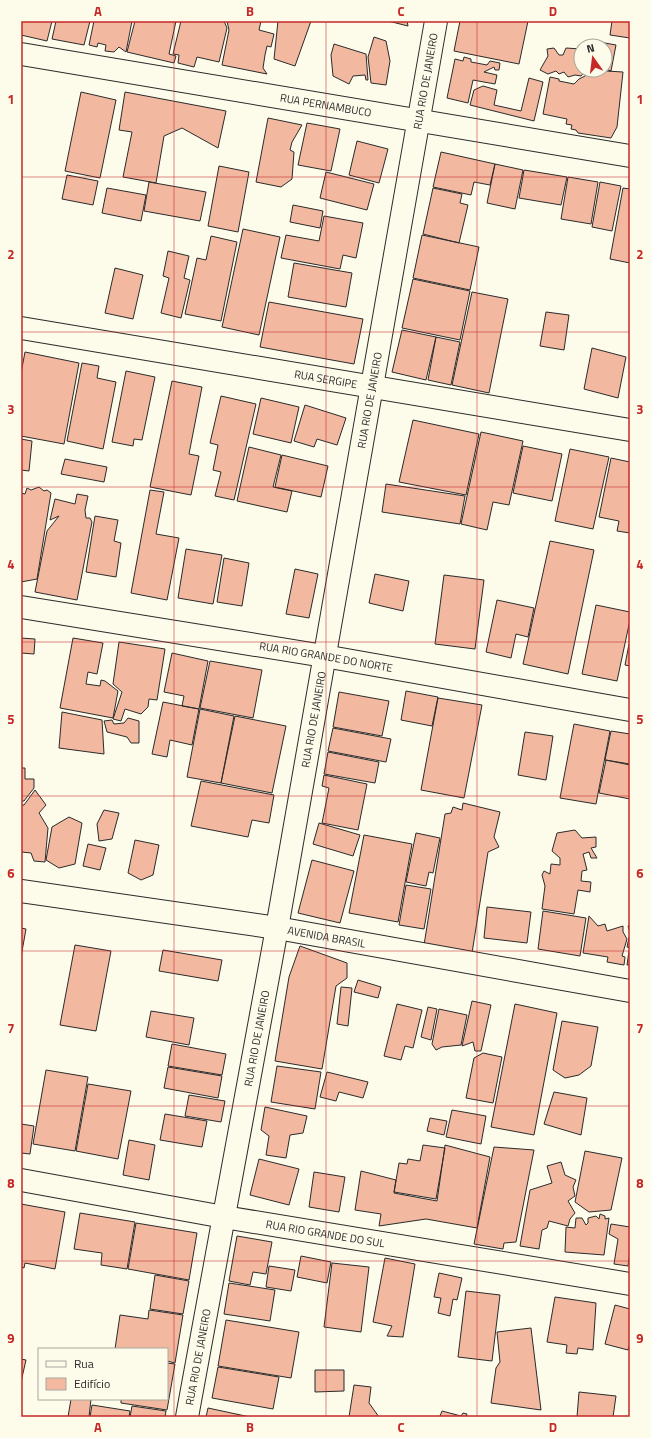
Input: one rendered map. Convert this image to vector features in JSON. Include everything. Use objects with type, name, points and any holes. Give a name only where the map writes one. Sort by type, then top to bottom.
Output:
[{"type":"street","name":"RUA RIO DE JANEIRO","points":[[187,1417],[277,928],[436,21]]},
{"type":"street","name":"RUA PERNAMBUCO","points":[[21,54],[418,122],[630,156]]},
{"type":"street","name":"RUA SERGIPE","points":[[21,328],[630,430]]},
{"type":"street","name":"RUA RIO GRANDE DO NORTE","points":[[21,607],[324,656],[630,710]]},
{"type":"street","name":"AVENIDA BRASIL","points":[[21,891],[277,928],[630,991]]},
{"type":"street","name":"RUA RIO GRANDE DO SUL","points":[[21,1180],[224,1216],[630,1284]]},
{"type":"building","points":[[21,21],[52,21],[47,41],[21,35]]},
{"type":"building","points":[[56,21],[90,21],[84,45],[52,39]]},
{"type":"building","points":[[94,21],[132,21],[126,52],[119,47],[114,52],[105,51],[106,45],[98,43],[97,47],[89,45]]},
{"type":"building","points":[[135,21],[176,21],[169,54],[176,56],[174,63],[127,52]]},
{"type":"building","points":[[181,21],[224,21],[227,28],[219,62],[197,57],[194,67],[178,63],[179,55],[173,54]]},
{"type":"building","points":[[227,21],[261,21],[259,30],[274,34],[271,47],[267,46],[265,55],[263,68],[267,74],[222,65],[229,30]]},
{"type":"building","points":[[278,21],[311,21],[295,66],[274,59]]},
{"type":"building","points":[[388,21],[407,21],[408,26]]},
{"type":"building","points":[[460,21],[528,21],[519,64],[454,51]]},
{"type":"building","points":[[612,21],[630,21],[630,38],[610,35]]},
{"type":"building","points":[[374,37],[386,41],[390,61],[386,85],[371,83],[368,57]]},
{"type":"building","points":[[334,44],[366,54],[368,80],[366,80],[365,75],[353,76],[349,84],[333,76],[331,55]]},
{"type":"building","points":[[613,44],[616,45],[613,61]]},
{"type":"building","points":[[554,48],[559,55],[563,55],[566,48],[573,48],[573,76],[568,77],[564,72],[559,74],[556,71],[548,74],[540,70],[548,56],[547,49]]},
{"type":"building","points":[[464,57],[471,59],[471,62],[487,65],[490,61],[500,63],[499,70],[495,70],[494,67],[484,72],[497,75],[495,84],[473,80],[468,103],[447,98],[455,59],[463,61]]},
{"type":"building","points":[[613,71],[623,72],[617,127],[611,138],[578,133],[576,130],[571,129],[572,125],[566,124],[567,119],[543,114],[550,77],[559,79],[559,81],[574,84],[579,79],[613,78]]},
{"type":"building","points":[[529,78],[543,82],[534,121],[470,105],[474,90],[483,86],[497,90],[494,105],[521,111]]},
{"type":"building","points":[[81,92],[116,100],[100,178],[65,171]]},
{"type":"building","points":[[125,92],[226,111],[218,148],[182,128],[164,136],[156,183],[123,177],[132,132],[119,130]]},
{"type":"building","points":[[268,118],[302,125],[292,142],[290,150],[294,152],[292,179],[281,187],[256,182]]},
{"type":"building","points":[[307,123],[340,129],[331,171],[298,165]]},
{"type":"building","points":[[357,141],[388,149],[379,183],[349,175]]},
{"type":"building","points":[[441,152],[495,164],[490,185],[474,182],[471,195],[433,187]]},
{"type":"building","points":[[495,164],[523,170],[515,209],[487,203]]},
{"type":"building","points":[[219,166],[249,172],[238,232],[208,226]]},
{"type":"building","points":[[524,170],[567,177],[561,205],[519,198]]},
{"type":"building","points":[[326,172],[374,184],[367,210],[320,198]]},
{"type":"building","points":[[67,175],[98,181],[93,205],[62,199]]},
{"type":"building","points":[[568,177],[598,182],[591,224],[561,219]]},
{"type":"building","points":[[149,182],[206,192],[200,221],[144,211]]},
{"type":"building","points":[[600,182],[621,186],[612,231],[592,227]]},
{"type":"building","points":[[107,188],[146,195],[141,221],[102,213]]},
{"type":"building","points":[[433,188],[462,194],[460,203],[468,205],[459,243],[423,234]]},
{"type":"building","points":[[623,188],[630,189],[630,263],[610,259]]},
{"type":"building","points":[[293,205],[323,211],[320,228],[290,222]]},
{"type":"building","points":[[324,216],[363,223],[356,258],[343,255],[340,269],[281,258],[286,235],[319,241]]},
{"type":"building","points":[[243,229],[280,237],[259,335],[222,327]]},
{"type":"building","points":[[422,235],[479,247],[470,290],[413,278]]},
{"type":"building","points":[[211,236],[237,242],[221,321],[185,314],[197,258],[206,260]]},
{"type":"building","points":[[168,251],[189,256],[184,278],[190,280],[181,318],[161,313],[169,278],[163,276]]},
{"type":"building","points":[[294,263],[352,273],[346,307],[288,297]]},
{"type":"building","points":[[115,268],[143,275],[133,319],[105,313]]},
{"type":"building","points":[[413,279],[470,291],[460,340],[402,328]]},
{"type":"building","points":[[472,292],[508,299],[489,393],[452,385]]},
{"type":"building","points":[[269,302],[363,319],[354,364],[260,347]]},
{"type":"building","points":[[546,312],[569,315],[564,350],[540,346]]},
{"type":"building","points":[[402,330],[436,337],[426,380],[392,372]]},
{"type":"building","points":[[436,337],[460,342],[451,385],[428,380]]},
{"type":"building","points":[[592,348],[626,357],[618,398],[584,389]]},
{"type":"building","points":[[25,352],[79,363],[64,444],[21,436],[21,373]]},
{"type":"building","points":[[82,363],[99,366],[97,378],[116,382],[103,449],[67,441]]},
{"type":"building","points":[[126,371],[155,377],[142,440],[134,439],[133,446],[112,442]]},
{"type":"building","points":[[172,381],[202,387],[189,454],[199,456],[191,495],[150,487]]},
{"type":"building","points":[[221,396],[256,404],[234,500],[215,496],[221,472],[213,470],[218,445],[210,443]]},
{"type":"building","points":[[261,398],[299,407],[291,443],[253,434]]},
{"type":"building","points":[[305,405],[346,418],[337,445],[317,439],[314,447],[294,441]]},
{"type":"building","points":[[413,420],[479,434],[466,495],[399,482]]},
{"type":"building","points":[[481,432],[523,441],[509,505],[493,502],[487,530],[461,524]]},
{"type":"building","points":[[21,439],[32,441],[29,471],[21,470]]},
{"type":"building","points":[[523,446],[562,454],[552,501],[513,493]]},
{"type":"building","points":[[249,447],[281,455],[273,487],[292,491],[287,512],[237,501]]},
{"type":"building","points":[[570,449],[609,457],[593,529],[555,521]]},
{"type":"building","points":[[282,455],[328,466],[321,497],[275,487]]},
{"type":"building","points":[[611,458],[630,462],[630,533],[617,531],[619,521],[599,517]]},
{"type":"building","points":[[65,459],[107,467],[104,482],[61,474]]},
{"type":"building","points":[[386,484],[465,496],[460,524],[382,512]]},
{"type":"building","points":[[39,487],[44,491],[47,490],[51,493],[37,579],[21,582],[21,493],[25,494],[27,488],[31,490]]},
{"type":"building","points":[[150,490],[164,492],[156,534],[179,538],[167,600],[131,593]]},
{"type":"building","points":[[77,494],[88,496],[85,510],[86,518],[90,518],[92,522],[77,600],[35,592],[47,531],[59,516],[50,520],[55,499],[75,504]]},
{"type":"building","points":[[95,516],[118,520],[114,541],[121,543],[116,577],[86,572]]},
{"type":"building","points":[[550,541],[594,550],[568,674],[523,664]]},
{"type":"building","points":[[186,549],[222,555],[213,604],[178,598]]},
{"type":"building","points":[[224,558],[249,563],[242,606],[217,602]]},
{"type":"building","points":[[295,569],[318,574],[309,618],[286,614]]},
{"type":"building","points":[[375,574],[409,581],[403,611],[369,603]]},
{"type":"building","points":[[444,575],[484,580],[475,649],[435,644]]},
{"type":"building","points":[[497,600],[534,608],[528,637],[516,634],[511,658],[486,652]]},
{"type":"building","points":[[596,605],[630,612],[630,620],[617,681],[582,674]]},
{"type":"building","points":[[21,638],[35,639],[34,654],[21,653]]},
{"type":"building","points":[[73,638],[103,643],[97,674],[88,672],[86,684],[100,686],[101,680],[105,681],[118,691],[113,718],[60,708]]},
{"type":"building","points":[[119,642],[165,649],[157,700],[149,699],[148,707],[141,714],[125,709],[121,721],[113,719],[122,692],[113,684]]},
{"type":"building","points":[[629,644],[630,645],[630,666],[625,665]]},
{"type":"building","points":[[172,653],[208,661],[199,709],[182,706],[184,696],[164,692]]},
{"type":"building","points":[[210,661],[262,670],[253,718],[200,708]]},
{"type":"building","points":[[406,691],[438,697],[432,726],[401,720]]},
{"type":"building","points":[[339,692],[389,701],[382,736],[333,727]]},
{"type":"building","points":[[438,698],[482,705],[464,798],[421,790]]},
{"type":"building","points":[[163,702],[199,709],[192,745],[170,740],[167,757],[152,754]]},
{"type":"building","points":[[200,709],[234,716],[221,783],[187,777]]},
{"type":"building","points":[[62,712],[102,720],[104,754],[59,748]]},
{"type":"building","points":[[235,716],[286,726],[272,793],[221,783]]},
{"type":"building","points":[[128,718],[139,721],[139,743],[131,743],[127,737],[107,732],[104,721],[112,720],[114,724],[124,723]]},
{"type":"building","points":[[574,724],[610,731],[596,804],[560,798]]},
{"type":"building","points":[[333,728],[391,739],[386,762],[328,751]]},
{"type":"building","points":[[611,731],[630,734],[630,764],[605,760]]},
{"type":"building","points":[[525,732],[553,736],[546,780],[518,775]]},
{"type":"building","points":[[328,752],[379,762],[375,783],[324,774]]},
{"type":"building","points":[[606,760],[630,765],[630,799],[599,793]]},
{"type":"building","points":[[21,768],[25,768],[25,779],[34,779],[34,788],[24,801],[21,801]]},
{"type":"building","points":[[324,775],[367,784],[358,830],[322,823],[329,788],[322,786]]},
{"type":"building","points":[[201,781],[274,795],[269,823],[252,820],[248,837],[191,826]]},
{"type":"building","points":[[35,790],[46,805],[39,813],[48,828],[45,862],[34,861],[31,853],[22,852],[21,857],[21,805],[24,805]]},
{"type":"building","points":[[463,803],[500,812],[494,837],[499,847],[488,852],[472,953],[424,945],[445,814],[451,813],[453,807],[462,810]]},
{"type":"building","points":[[104,810],[119,813],[112,839],[99,841],[97,824]]},
{"type":"building","points":[[69,817],[82,823],[75,864],[59,868],[46,860],[52,827]]},
{"type":"building","points":[[319,823],[360,835],[353,856],[313,844]]},
{"type":"building","points":[[575,830],[582,838],[596,837],[596,847],[591,848],[597,858],[591,858],[589,852],[583,854],[587,870],[582,871],[581,881],[591,882],[590,892],[578,890],[574,914],[542,909],[545,886],[542,875],[544,871],[550,874],[551,864],[560,865],[560,858],[552,851],[557,833]]},
{"type":"building","points":[[416,833],[440,838],[433,873],[429,872],[426,886],[406,882]]},
{"type":"building","points":[[364,835],[412,844],[398,922],[349,913]]},
{"type":"building","points":[[135,840],[159,845],[153,875],[141,880],[128,873]]},
{"type":"building","points":[[88,844],[106,848],[100,870],[83,866]]},
{"type":"building","points":[[312,860],[354,871],[340,923],[298,913]]},
{"type":"building","points":[[406,885],[431,889],[424,929],[399,925]]},
{"type":"building","points":[[487,907],[531,912],[527,943],[484,938]]},
{"type":"building","points":[[543,911],[586,918],[580,956],[538,949]]},
{"type":"building","points":[[589,916],[598,926],[605,924],[607,931],[623,926],[623,932],[627,939],[622,956],[625,957],[624,965],[607,962],[608,957],[583,953]]},
{"type":"building","points":[[21,928],[26,929],[21,957]]},
{"type":"building","points":[[630,933],[630,948],[627,947]]},
{"type":"building","points":[[75,945],[111,951],[96,1031],[60,1025]]},
{"type":"building","points":[[300,946],[347,963],[347,978],[336,986],[322,1069],[275,1061],[289,977]]},
{"type":"building","points":[[163,950],[222,960],[218,981],[159,971]]},
{"type":"building","points":[[629,951],[630,965],[627,965]]},
{"type":"building","points":[[358,980],[381,987],[378,998],[354,992]]},
{"type":"building","points":[[341,987],[352,988],[348,1026],[337,1024]]},
{"type":"building","points":[[472,1001],[491,1005],[481,1051],[475,1051],[473,1042],[462,1046]]},
{"type":"building","points":[[397,1004],[422,1010],[413,1048],[405,1046],[401,1060],[384,1056]]},
{"type":"building","points":[[515,1004],[557,1013],[534,1135],[491,1127]]},
{"type":"building","points":[[428,1007],[437,1009],[431,1040],[421,1037]]},
{"type":"building","points":[[439,1009],[467,1015],[461,1045],[442,1047],[436,1050],[432,1044]]},
{"type":"building","points":[[151,1011],[194,1018],[189,1045],[146,1037]]},
{"type":"building","points":[[562,1021],[598,1027],[591,1066],[579,1075],[565,1078],[553,1070]]},
{"type":"building","points":[[172,1044],[226,1054],[222,1075],[168,1066]]},
{"type":"building","points":[[483,1053],[502,1057],[493,1103],[466,1098],[474,1058]]},
{"type":"building","points":[[277,1066],[321,1072],[315,1109],[271,1102]]},
{"type":"building","points":[[168,1067],[222,1076],[218,1098],[164,1088]]},
{"type":"building","points":[[46,1070],[88,1077],[75,1151],[33,1144]]},
{"type":"building","points":[[327,1072],[368,1082],[363,1098],[339,1092],[336,1101],[320,1097]]},
{"type":"building","points":[[88,1084],[131,1091],[118,1159],[76,1151]]},
{"type":"building","points":[[554,1092],[587,1098],[581,1135],[544,1124]]},
{"type":"building","points":[[189,1095],[225,1101],[221,1122],[185,1116]]},
{"type":"building","points":[[265,1107],[307,1116],[303,1133],[290,1135],[286,1158],[266,1155],[269,1136],[261,1130]]},
{"type":"building","points":[[452,1110],[486,1116],[481,1144],[446,1137]]},
{"type":"building","points":[[165,1114],[207,1121],[202,1147],[160,1140]]},
{"type":"building","points":[[430,1118],[447,1121],[444,1135],[427,1131]]},
{"type":"building","points":[[21,1124],[34,1126],[30,1154],[21,1153]]},
{"type":"building","points":[[129,1140],[155,1145],[149,1180],[123,1175]]},
{"type":"building","points":[[423,1145],[445,1148],[436,1199],[394,1192],[399,1163],[407,1164],[408,1159],[420,1161]]},
{"type":"building","points":[[445,1145],[490,1157],[477,1228],[426,1219],[379,1226],[381,1214],[355,1210],[361,1171],[396,1180],[394,1193],[437,1201]]},
{"type":"building","points":[[494,1147],[534,1150],[516,1242],[504,1243],[503,1249],[474,1244]]},
{"type":"building","points":[[585,1151],[622,1158],[611,1210],[589,1212],[575,1202]]},
{"type":"building","points":[[259,1159],[299,1169],[289,1205],[250,1195]]},
{"type":"building","points":[[561,1162],[565,1175],[576,1180],[573,1187],[575,1196],[568,1201],[575,1213],[570,1219],[568,1226],[549,1221],[547,1228],[542,1230],[539,1249],[520,1246],[530,1190],[552,1183],[547,1166]]},
{"type":"building","points":[[314,1172],[345,1177],[339,1212],[309,1207]]},
{"type":"building","points":[[21,1204],[65,1212],[55,1269],[25,1263],[24,1268],[21,1267]]},
{"type":"building","points":[[80,1213],[135,1222],[127,1269],[101,1265],[102,1253],[74,1249]]},
{"type":"building","points":[[600,1214],[605,1216],[605,1219],[609,1218],[604,1255],[565,1252],[566,1227],[575,1228],[576,1218],[582,1218],[586,1225],[588,1223],[588,1218],[596,1216],[599,1219]]},
{"type":"building","points":[[136,1223],[197,1233],[189,1280],[128,1269]]},
{"type":"building","points":[[611,1224],[630,1227],[630,1253],[628,1266],[614,1264],[618,1239],[609,1234]]},
{"type":"building","points":[[237,1236],[272,1242],[266,1274],[253,1272],[250,1285],[229,1281]]},
{"type":"building","points":[[301,1256],[331,1262],[327,1283],[297,1277]]},
{"type":"building","points":[[385,1258],[415,1264],[403,1337],[387,1336],[392,1326],[373,1322]]},
{"type":"building","points":[[332,1263],[369,1267],[361,1332],[324,1327]]},
{"type":"building","points":[[269,1266],[295,1270],[291,1291],[266,1287]]},
{"type":"building","points":[[439,1273],[462,1278],[457,1300],[453,1299],[450,1316],[438,1313],[441,1298],[434,1297]]},
{"type":"building","points":[[155,1275],[189,1281],[183,1314],[150,1309]]},
{"type":"building","points":[[229,1283],[275,1290],[270,1321],[224,1314]]},
{"type":"building","points":[[466,1291],[500,1295],[492,1361],[458,1357]]},
{"type":"building","points":[[555,1297],[596,1303],[593,1350],[578,1348],[577,1354],[566,1353],[567,1345],[547,1342]]},
{"type":"building","points":[[615,1305],[630,1309],[630,1343],[628,1350],[605,1344]]},
{"type":"building","points":[[149,1310],[183,1315],[175,1363],[168,1361],[168,1348],[115,1348],[120,1315],[148,1319]]},
{"type":"building","points":[[226,1320],[299,1332],[291,1378],[218,1366]]},
{"type":"building","points":[[531,1328],[541,1410],[491,1403],[496,1368],[500,1362],[497,1332]]},
{"type":"building","points":[[21,1359],[26,1360],[21,1382]]},
{"type":"building","points":[[168,1363],[175,1364],[167,1410],[121,1403],[121,1400],[168,1400]]},
{"type":"building","points":[[218,1367],[279,1377],[273,1409],[212,1398]]},
{"type":"building","points":[[315,1370],[344,1370],[344,1391],[315,1392]]},
{"type":"building","points":[[354,1385],[371,1387],[369,1403],[379,1417],[349,1417]]},
{"type":"building","points":[[579,1392],[616,1396],[613,1417],[577,1417]]},
{"type":"building","points":[[71,1400],[91,1400],[89,1417],[68,1417]]},
{"type":"building","points":[[92,1405],[130,1411],[129,1417],[90,1417]]},
{"type":"building","points":[[132,1406],[166,1411],[165,1417],[130,1417]]},
{"type":"building","points":[[208,1408],[250,1417],[206,1417]]},
{"type":"building","points":[[442,1411],[461,1416],[463,1413],[467,1414],[466,1417],[443,1417],[440,1416]]}]
